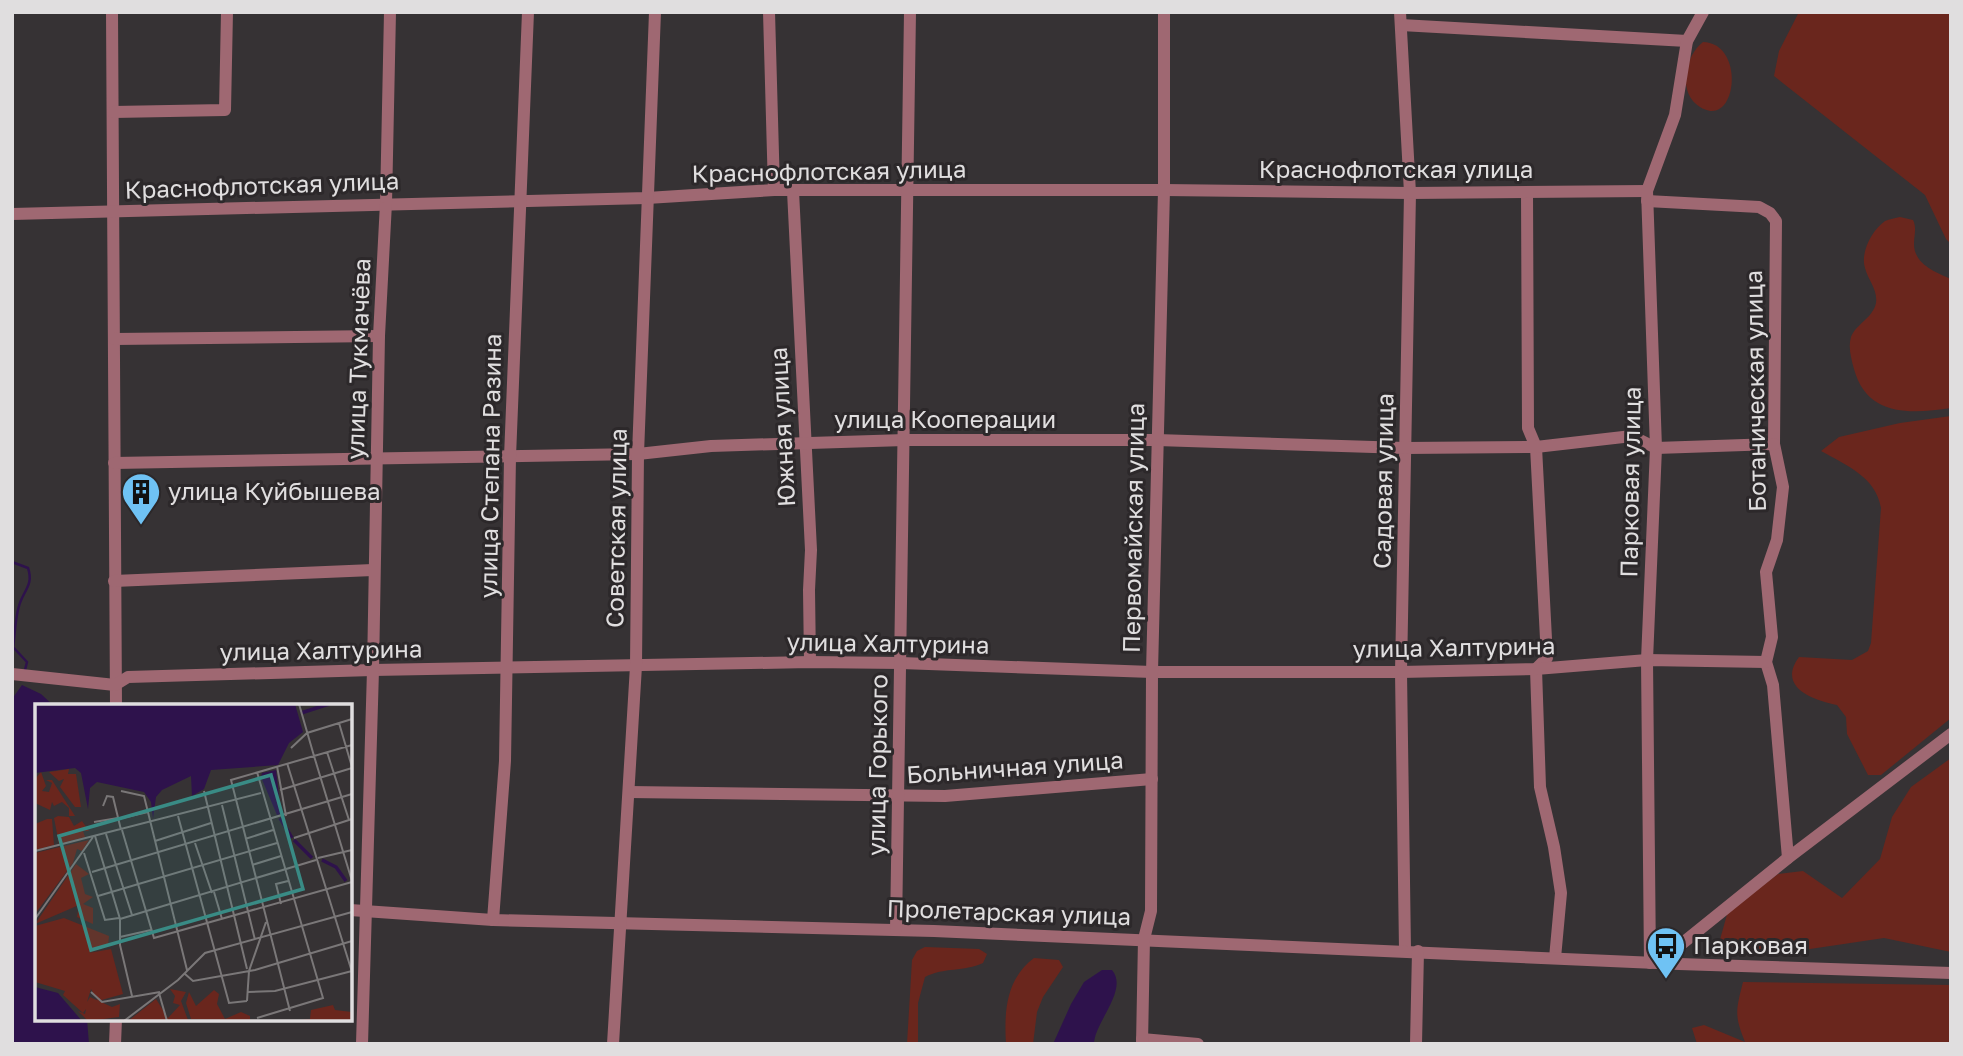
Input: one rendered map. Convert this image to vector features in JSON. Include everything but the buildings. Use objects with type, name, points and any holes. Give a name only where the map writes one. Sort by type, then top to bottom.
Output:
[{"type":"street","points":[[112,12],[116,704]]},
{"type":"street","points":[[113,112],[225,110],[228,12]]},
{"type":"street","name":"улица Тукмачёва","points":[[362,1044],[379,336],[387,203],[390,12]]},
{"type":"street","name":"улица Степана Разина","points":[[493,920],[509,668],[510,457],[528,12]]},
{"type":"street","name":"Советская улица","points":[[613,1044],[636,666],[638,454],[655,12]]},
{"type":"street","points":[[769,12],[774,190]]},
{"type":"street","name":"улица Горького","points":[[896,930],[910,12]]},
{"type":"street","name":"Первомайская улица","points":[[1142,1041],[1144,939],[1151,911],[1152,672],[1164,190],[1164,12]]},
{"type":"street","name":"Парковая улица","points":[[1650,963],[1647,660],[1656,448],[1647,196],[1675,115],[1687,41],[1703,12]]},
{"type":"street","points":[[1401,19],[1687,41]]},
{"type":"street","name":"Садовая улица","points":[[1401,19],[1409,193],[1401,672],[1416,1044]]},
{"type":"street","name":"Краснофлотская улица","points":[[12,214],[520,199],[647,198],[774,190],[1527,192],[1647,196]]},
{"type":"street","name":"Южная улица","points":[[793,191],[811,550],[808,590],[810,662]]},
{"type":"street","points":[[1527,192],[1528,428],[1536,447],[1547,658],[1536,669],[1540,787],[1561,893],[1555,958]]},
{"type":"street","name":"Ботаническая улица","points":[[1647,196],[1759,206],[1776,221],[1774,444],[1783,486],[1777,540],[1766,572],[1772,637],[1766,663],[1773,685],[1788,858]]},
{"type":"street","points":[[114,339],[379,336]]},
{"type":"street","name":"улица Кооперации","points":[[114,463],[638,454],[711,446],[905,440],[1157,440],[1405,448],[1536,447],[1632,436],[1656,448],[1774,444]]},
{"type":"street","points":[[114,581],[373,570]]},
{"type":"street","name":"улица Халтурина","points":[[16,674],[115,685],[128,677],[810,662],[1152,672],[1536,669],[1647,660],[1766,663]]},
{"type":"street","points":[[1666,963],[1679,946],[1788,858],[1951,734]]},
{"type":"street","name":"Больничная улица","points":[[629,793],[945,796],[1152,779]]},
{"type":"street","name":"Пролетарская улица","points":[[352,911],[621,925],[896,930],[1650,963],[1951,973]]},
{"type":"street","points":[[115,1044],[116,1021]]},
{"type":"street","points":[[1142,1041],[1198,1044]]},
{"type":"shaded area","points":[[1799,12],[1951,12],[1951,244],[1925,195],[1774,76],[1779,51]]},
{"type":"shaded area","points":[[1703,42],[1717,46],[1727,57],[1731,71],[1728,99],[1720,108],[1710,111],[1690,98],[1686,81],[1692,55]]},
{"type":"shaded area","points":[[1900,217],[1913,220],[1915,251],[1921,262],[1951,279],[1951,408],[1906,411],[1880,404],[1860,385],[1853,365],[1851,337],[1872,313],[1876,303],[1874,289],[1865,268],[1866,249],[1880,225]]},
{"type":"shaded area","points":[[1951,416],[1951,718],[1881,775],[1868,775],[1847,734],[1846,717],[1837,705],[1808,696],[1795,684],[1792,676],[1793,667],[1799,657],[1852,660],[1868,651],[1871,643],[1881,508],[1878,497],[1866,480],[1850,467],[1821,451],[1839,437],[1900,423]]},
{"type":"shaded area","points":[[22,685],[41,694],[52,704],[35,704],[35,1021],[87,1021],[89,1044],[12,1044],[12,699]]},
{"type":"shaded area","points":[[1951,758],[1951,952],[1884,938],[1769,955],[1719,943],[1728,911],[1778,874],[1803,871],[1842,898],[1880,859],[1892,817],[1911,787]]},
{"type":"shaded area","points":[[925,947],[979,949],[987,954],[983,963],[976,966],[925,977],[918,1003],[918,1044],[907,1044],[912,960],[917,951]]},
{"type":"shaded area","points":[[1034,958],[1059,960],[1063,967],[1043,997],[1037,1012],[1033,1044],[1006,1044],[1007,1008],[1012,986],[1025,966]]},
{"type":"shaded area","points":[[1102,970],[1112,970],[1116,987],[1094,1044],[1053,1044],[1084,982]]},
{"type":"shaded area","points":[[1743,982],[1951,985],[1951,1044],[1697,1044],[1692,1028],[1704,1025],[1745,1042],[1737,1012]]},
{"type":"waterway","points":[[12,562],[28,568],[30,574],[29,584],[18,611],[13,647],[27,662],[25,670]]},
{"type":"place","name":"улица Куйбышева","points":[[141,526]]},
{"type":"place","name":"Парковая","points":[[1666,980]]}]
